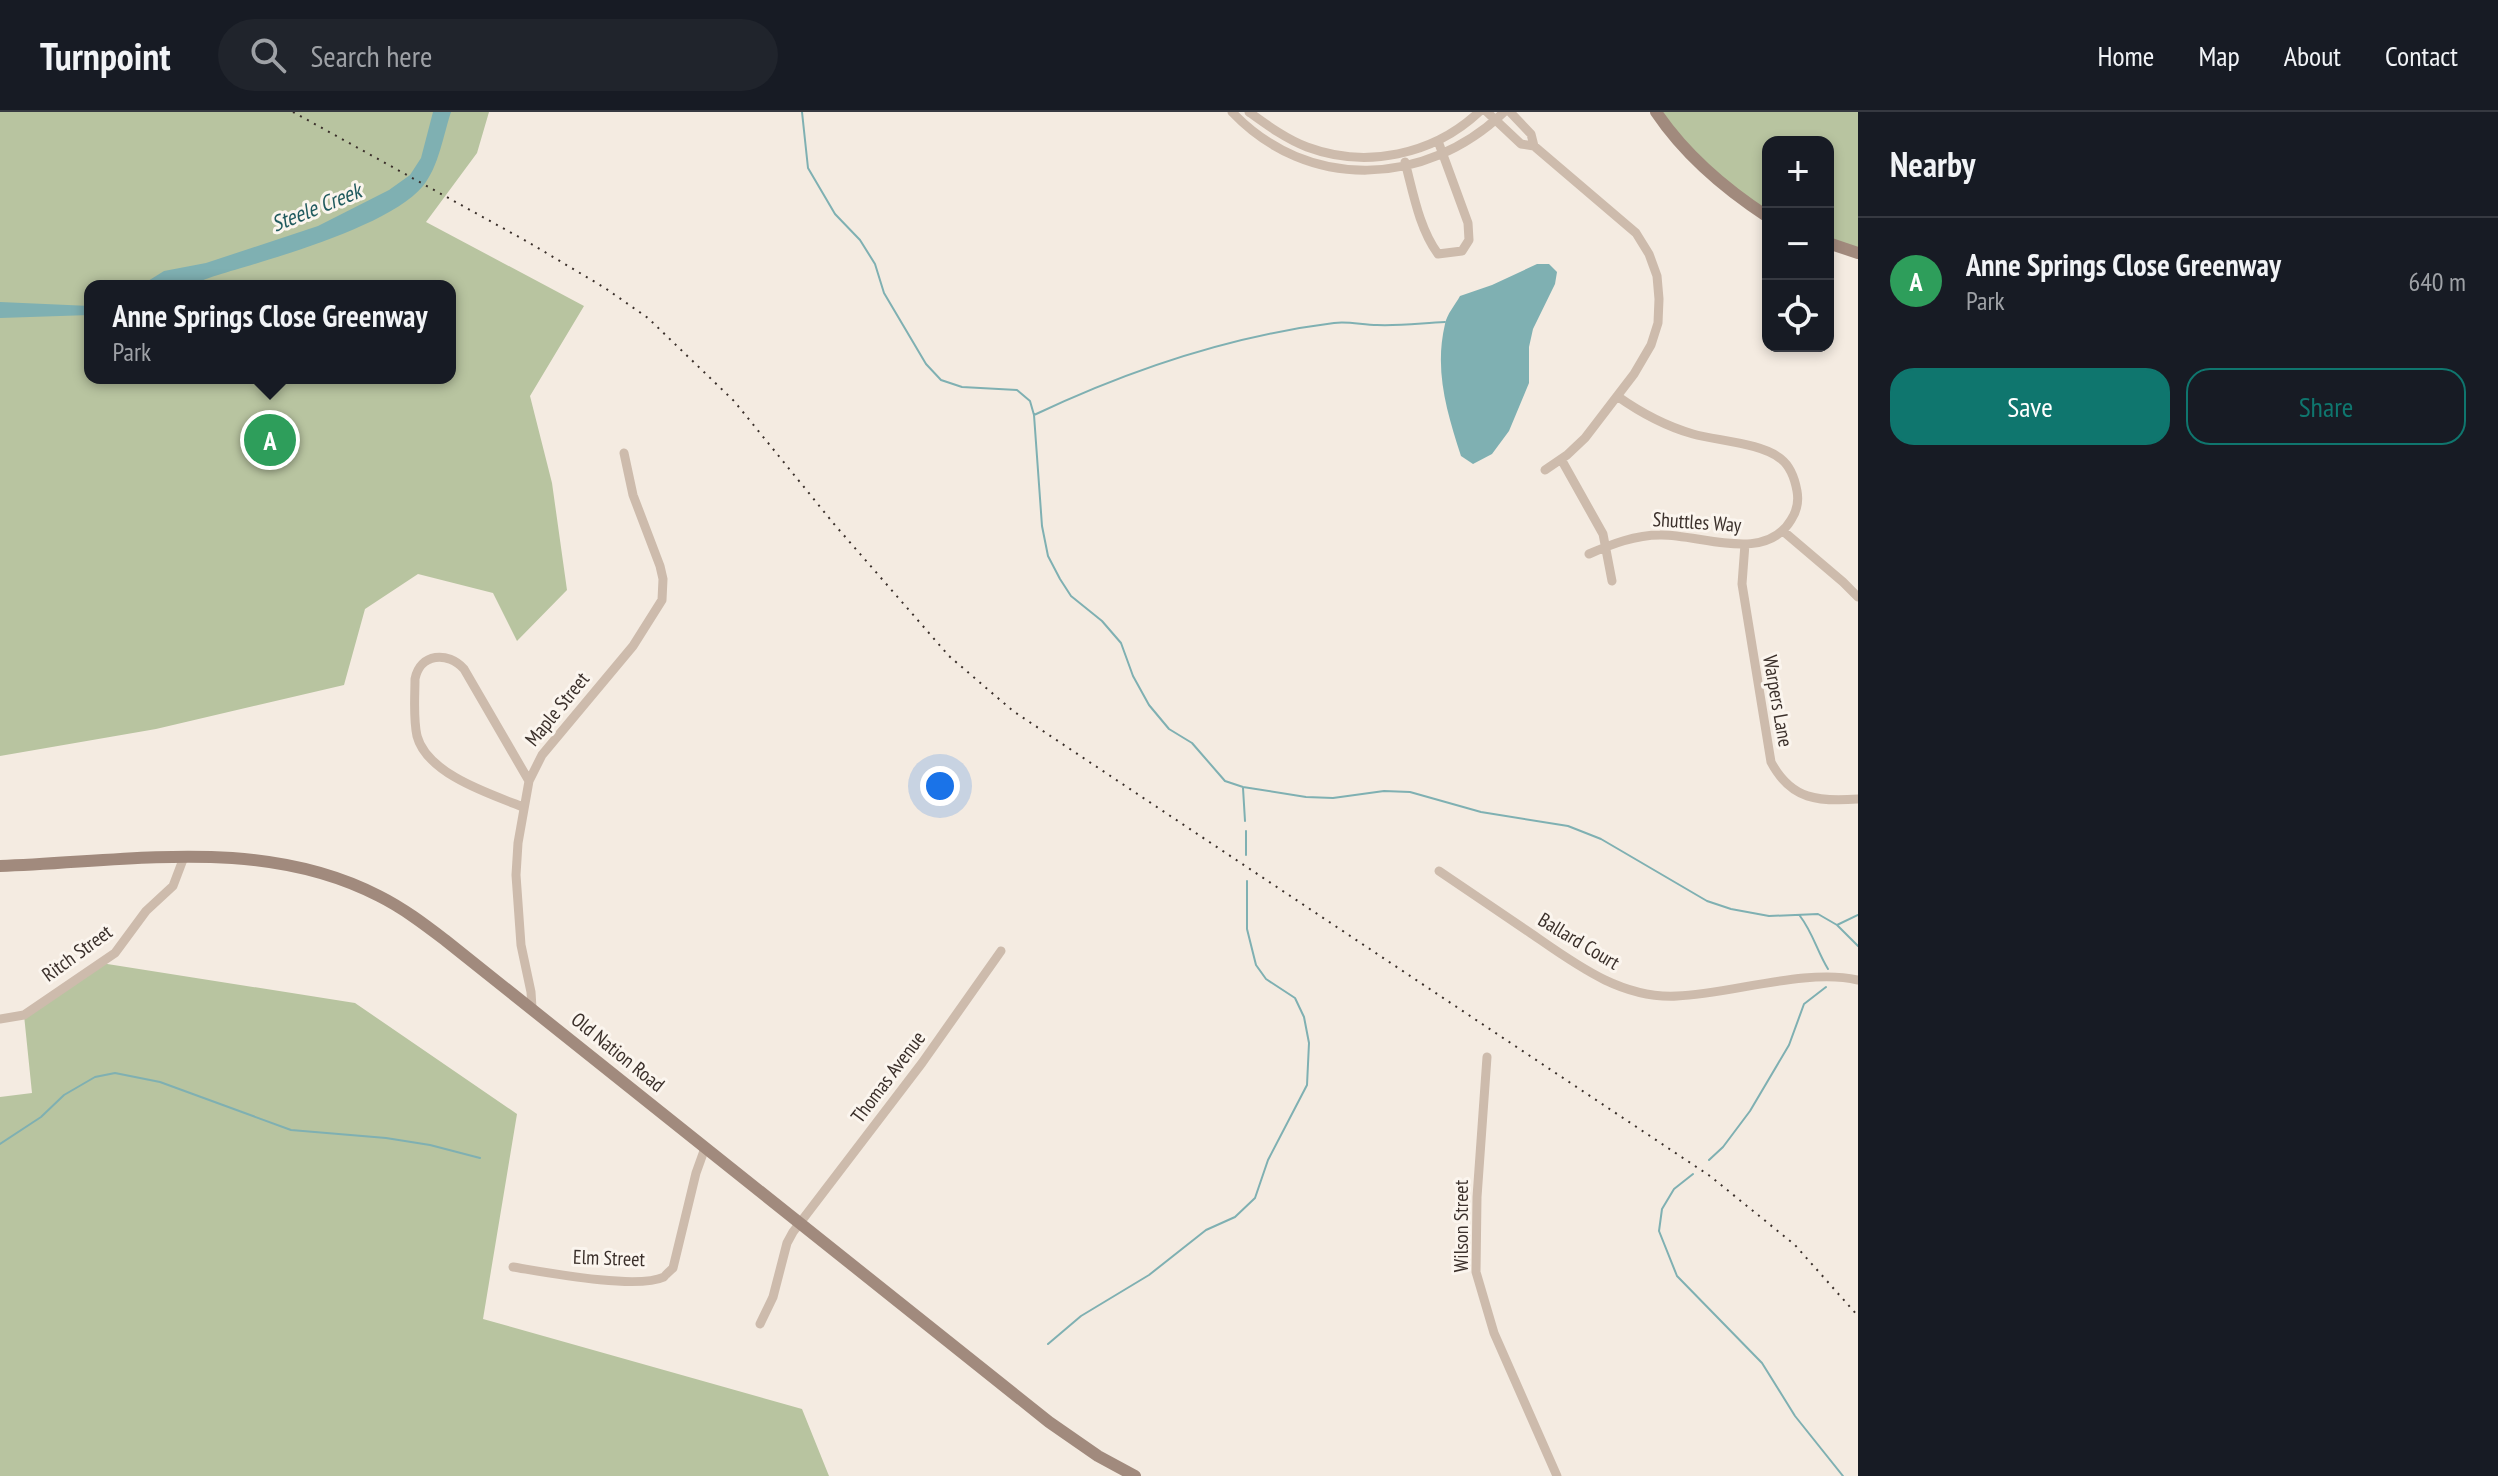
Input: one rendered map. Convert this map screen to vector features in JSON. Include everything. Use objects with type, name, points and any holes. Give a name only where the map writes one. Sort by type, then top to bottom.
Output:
[{"type":"main road","points":[[1656,112],[1668,130],[1709,174],[1762,213]]},
{"type":"main road","points":[[1834,245],[1858,253]]},
{"type":"main road","name":"Old Nation Road","points":[[0,866],[236,857],[280,863],[354,885],[407,912],[532,1008],[1049,1422],[1098,1456],[1134,1476]]},
{"type":"street","points":[[1232,112],[1250,131],[1302,159],[1340,170],[1406,167],[1443,154],[1504,112]]},
{"type":"street","points":[[1249,112],[1305,147],[1341,157],[1403,154],[1438,141],[1479,112]]},
{"type":"street","points":[[1487,112],[1521,144],[1534,146],[1636,233],[1653,265],[1659,299],[1658,323],[1651,345],[1585,438],[1545,470]]},
{"type":"street","points":[[1510,112],[1531,134],[1534,146]]},
{"type":"street","points":[[1403,154],[1424,229],[1432,246],[1438,254],[1462,251],[1469,240],[1468,223],[1438,141]]},
{"type":"street","points":[[1302,159],[1305,147]]},
{"type":"street","points":[[1617,396],[1669,426],[1766,450],[1783,460],[1795,484],[1799,501],[1795,514],[1783,531],[1858,597]]},
{"type":"street","name":"Maple Street","points":[[532,1008],[521,945],[516,875],[529,781],[542,755],[633,646],[662,600],[660,566],[633,495],[624,453]]},
{"type":"street","points":[[1561,459],[1587,501],[1607,546],[1612,581]]},
{"type":"street","name":"Shuttles Way","points":[[1589,554],[1637,537],[1659,535],[1754,544],[1783,531]]},
{"type":"street","name":"Warpers Lane","points":[[1745,544],[1742,584],[1771,762],[1777,773],[1805,796],[1821,800],[1858,799]]},
{"type":"street","points":[[523,807],[457,778],[427,754],[418,738],[415,679],[416,672],[428,660],[452,659],[464,669],[529,781]]},
{"type":"street","name":"Ritch Street","points":[[0,1019],[24,1015],[115,953],[146,911],[173,886],[184,857]]},
{"type":"street","name":"Ballard Court","points":[[1439,871],[1577,965],[1634,992],[1677,996],[1831,977],[1858,980]]},
{"type":"street","name":"Thomas Avenue","points":[[760,1324],[773,1297],[787,1243],[922,1063],[1001,951]]},
{"type":"street","name":"Wilson Street","points":[[1487,1057],[1477,1197],[1476,1272],[1494,1333],[1557,1476]]},
{"type":"street","name":"Elm Street","points":[[513,1267],[593,1279],[664,1277],[673,1268],[705,1148]]},
{"type":"green space","points":[[0,112],[489,112],[477,153],[426,222],[584,306],[530,396],[552,483],[567,590],[517,641],[493,593],[418,574],[365,609],[344,685],[156,729],[0,756]]},
{"type":"green space","points":[[1656,112],[1858,112],[1858,253],[1834,245],[1834,136],[1762,136],[1762,212],[1709,174]]},
{"type":"green space","points":[[101,963],[355,1003],[517,1114],[483,1319],[802,1409],[829,1476],[0,1476],[0,1097],[32,1093],[24,1015]]},
{"type":"water","points":[[433,112],[451,112],[433,169],[423,186],[407,201],[384,215],[297,251],[203,280],[150,280],[164,271],[206,263],[318,226],[389,190],[410,175],[421,158]]},
{"type":"water","points":[[1537,264],[1549,264],[1557,272],[1555,284],[1533,329],[1529,347],[1529,383],[1509,431],[1492,454],[1473,464],[1461,456],[1444,391],[1441,358],[1446,320],[1460,296]]},
{"type":"water","points":[[0,302],[84,306],[84,315],[0,318]]},
{"type":"waterway","points":[[802,112],[808,168],[835,214],[860,240],[875,264],[884,293],[926,364],[941,380],[962,387],[1017,390],[1030,401],[1034,415],[1042,526],[1048,556],[1071,596],[1102,621],[1121,643],[1133,676],[1149,705],[1169,729],[1192,743],[1225,781],[1306,797],[1410,792],[1481,812],[1568,826],[1601,839],[1707,901],[1769,916],[1818,914],[1837,925],[1858,946]]},
{"type":"waterway","points":[[1034,415],[1143,370],[1257,337],[1339,323],[1386,325],[1445,322]]},
{"type":"waterway","points":[[1243,788],[1245,821]]},
{"type":"waterway","points":[[1246,831],[1246,855]]},
{"type":"waterway","points":[[1048,1344],[1081,1316],[1149,1275],[1206,1230],[1235,1217],[1255,1198],[1268,1160],[1307,1085],[1309,1043],[1304,1017],[1295,998],[1266,979],[1256,965],[1247,929],[1247,881]]},
{"type":"waterway","points":[[1837,925],[1858,915]]},
{"type":"waterway","points":[[1800,916],[1828,969]]},
{"type":"waterway","points":[[1709,1160],[1750,1111],[1789,1045],[1804,1004],[1826,987]]},
{"type":"waterway","points":[[0,1144],[41,1117],[64,1095],[95,1077],[115,1073],[160,1082],[291,1130],[386,1138],[480,1158]]},
{"type":"waterway","points":[[1693,1174],[1674,1189],[1662,1209],[1659,1231],[1677,1276],[1762,1363],[1795,1416],[1843,1476]]},
{"type":"railway","points":[[293,112],[528,242],[648,318],[734,401],[834,524],[949,656],[1013,711],[1710,1176],[1795,1245],[1858,1316]]},
{"type":"place","name":"Anne Springs Close Greenway","points":[[270,440]]},
{"type":"water label","name":"Steele Creek","points":[[316,207]]}]
